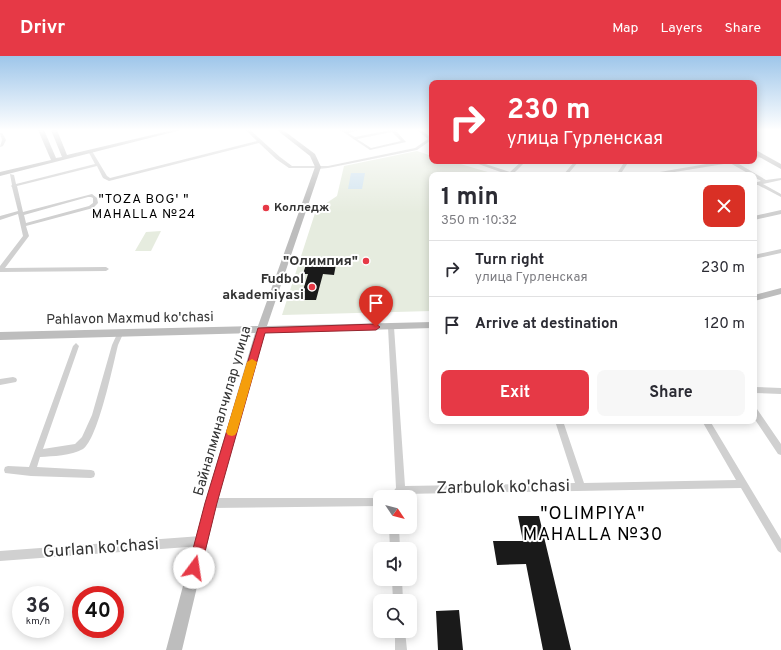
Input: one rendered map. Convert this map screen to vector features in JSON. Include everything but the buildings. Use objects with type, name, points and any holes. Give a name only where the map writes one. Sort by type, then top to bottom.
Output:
[{"type":"street","points":[[0,174],[65,158]]},
{"type":"street","points":[[93,158],[105,177],[109,180],[196,158]]},
{"type":"street","points":[[278,158],[291,167],[328,167],[376,158]]},
{"type":"street","points":[[314,158],[318,167]]},
{"type":"street","points":[[765,158],[781,167]]},
{"type":"street","points":[[482,164],[507,172]]},
{"type":"street","points":[[515,172],[521,164]]},
{"type":"street","points":[[568,172],[574,164]]},
{"type":"street","points":[[666,172],[713,164]]},
{"type":"street","points":[[736,164],[749,172]]},
{"type":"street","points":[[13,186],[97,165]]},
{"type":"street","name":"Байналминалчилар улица","points":[[174,650],[211,503],[261,330],[318,167]]},
{"type":"street","points":[[0,270],[26,236],[13,186],[12,175]]},
{"type":"street","points":[[757,177],[765,182]]},
{"type":"street","points":[[757,183],[781,179]]},
{"type":"street","points":[[757,183],[781,196]]},
{"type":"street","points":[[0,218],[87,196],[92,195],[95,198],[96,203],[91,207],[24,225]]},
{"type":"street","points":[[757,217],[781,212]]},
{"type":"street","points":[[757,257],[781,251]]},
{"type":"street","points":[[0,270],[106,269]]},
{"type":"street","points":[[757,297],[781,291]]},
{"type":"street","name":"Pahlavon Maxmud ko'chasi","points":[[0,336],[429,325]]},
{"type":"street","points":[[391,327],[401,490]]},
{"type":"street","points":[[38,454],[80,446],[87,439],[115,345],[120,334]]},
{"type":"street","points":[[31,472],[76,346]]},
{"type":"street","points":[[0,382],[13,380]]},
{"type":"street","points":[[757,390],[781,391]]},
{"type":"street","points":[[757,415],[781,451]]},
{"type":"street","name":"Zarbulok ko'chasi","points":[[559,424],[581,487]]},
{"type":"street","points":[[708,424],[781,548]]},
{"type":"street","points":[[8,470],[91,474]]},
{"type":"street","name":"Zarbulok ko'chasi","points":[[401,490],[743,484]]},
{"type":"street","points":[[211,503],[373,502]]},
{"type":"street","name":"Gurlan ko'chasi","points":[[0,556],[201,541]]},
{"type":"street","points":[[400,638],[401,650]]},
{"type":"shaded area","name":"\"Олимпия\"","points":[[384,158],[429,158],[429,164],[460,164],[488,172],[429,172],[429,311],[282,315],[316,210],[337,196],[344,166]]},
{"type":"shaded area","points":[[161,231],[151,251],[135,251],[146,232]]},
{"type":"water","points":[[351,173],[365,173],[362,189],[348,189]]},
{"type":"slow traffic","points":[[232,432],[252,362]]},
{"type":"place","name":"Колледж","points":[[266,208]]},
{"type":"place","name":"\"Олимпия\"","points":[[366,261]]},
{"type":"place","name":"Fudbol akademiyasi","points":[[312,287]]},
{"type":"district","name":"\"TOZA BOG' \" MAHALLA №24","points":[[144,208]]},
{"type":"district","name":"\"OLIMPIYA\" MAHALLA №30","points":[[593,524]]},
{"type":"route","points":[[194,568],[211,503],[261,330],[376,327]]}]
